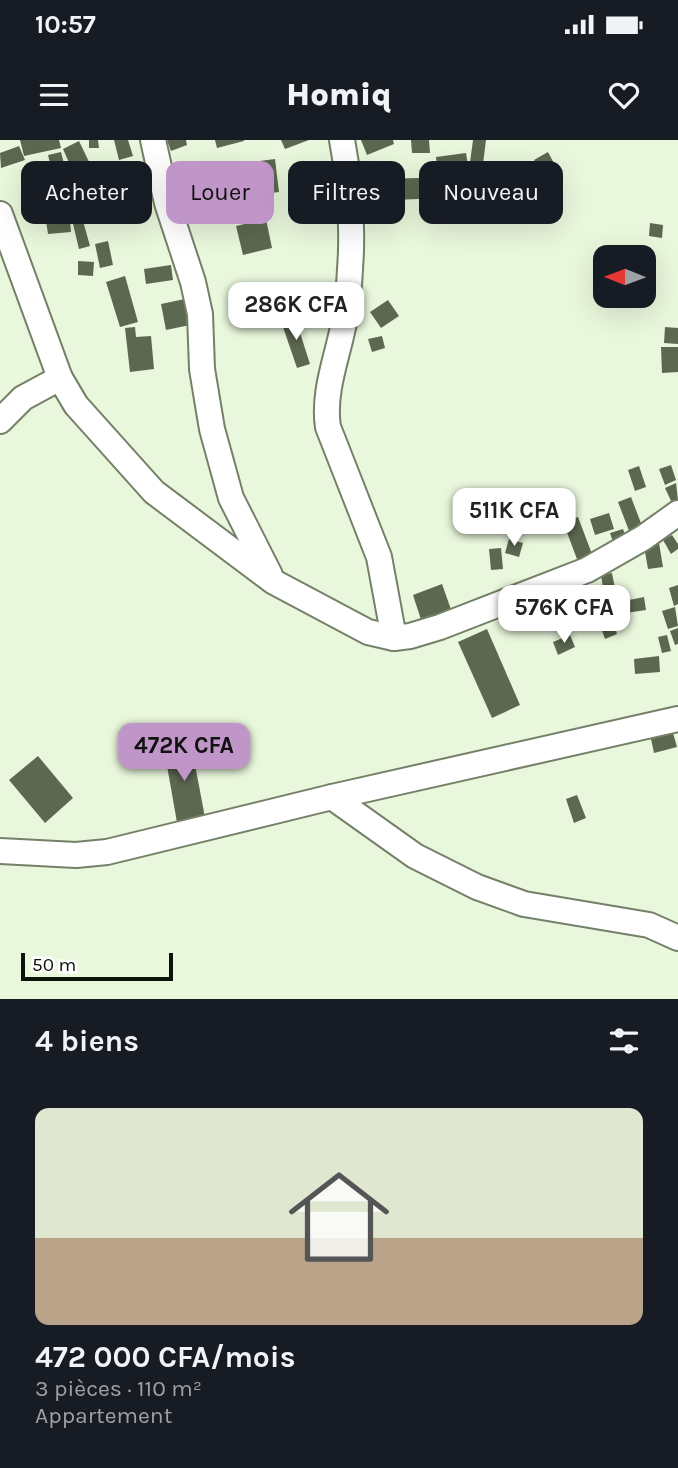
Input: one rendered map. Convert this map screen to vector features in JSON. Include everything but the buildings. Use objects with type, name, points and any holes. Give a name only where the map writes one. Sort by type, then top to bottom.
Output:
[{"type":"street","points":[[153,140],[167,203],[193,282],[200,314],[202,369],[212,429],[231,498],[274,582]]},
{"type":"street","points":[[342,140],[349,175],[353,233],[346,312],[330,384],[328,427],[379,557],[394,638]]},
{"type":"street","points":[[0,214],[60,378],[76,405],[153,492],[274,582],[368,632],[394,638],[440,627],[587,570],[643,538],[678,513]]},
{"type":"street","points":[[0,421],[23,398],[60,378]]},
{"type":"street","points":[[0,850],[76,855],[107,852],[332,797],[678,719]]},
{"type":"street","points":[[332,797],[415,856],[477,887],[524,904],[649,925],[678,939]]}]
